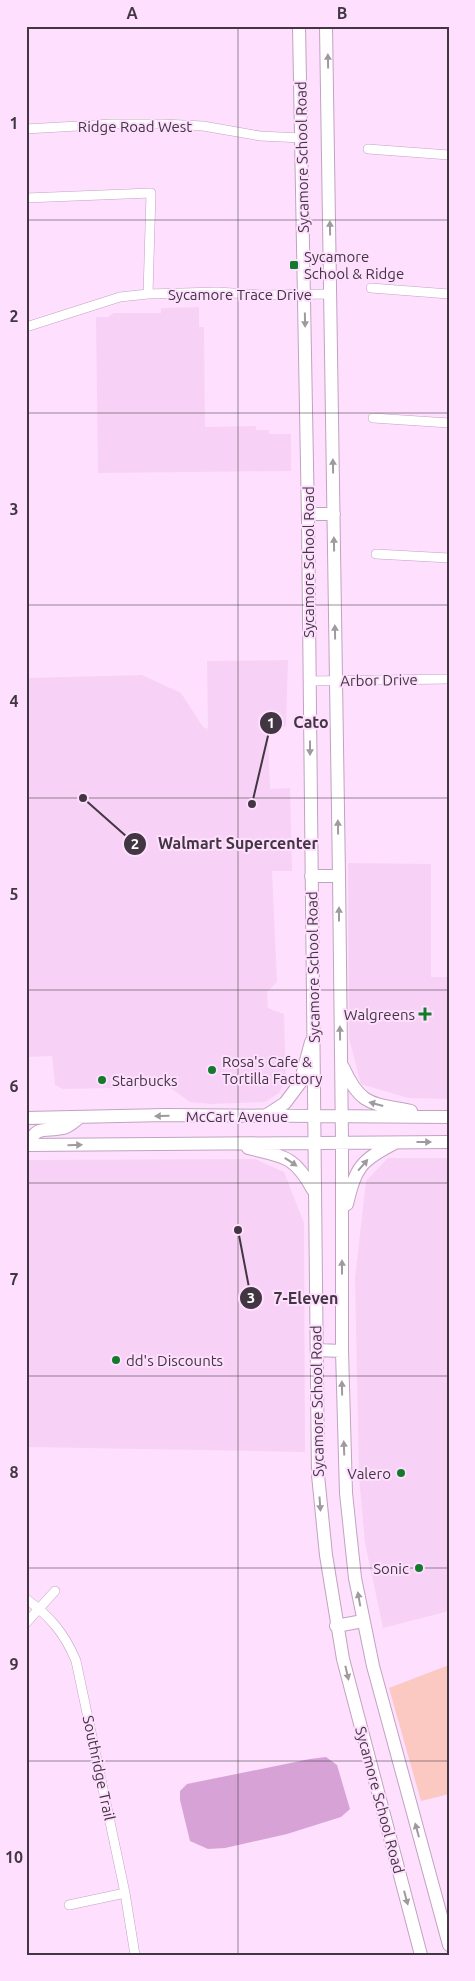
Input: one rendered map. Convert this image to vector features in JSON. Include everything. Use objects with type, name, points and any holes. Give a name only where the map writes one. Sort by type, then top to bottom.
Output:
[{"type":"main road","name":"Sycamore School Road","points":[[299,26],[305,294],[317,1440],[320,1512],[336,1626],[351,1693],[421,1955]]},
{"type":"main road","name":"Sycamore School Road","points":[[326,26],[342,1117],[342,1351],[346,1493],[355,1578],[380,1696],[449,1945]]},
{"type":"main road","points":[[308,514],[334,514]]},
{"type":"main road","points":[[311,876],[339,876]]},
{"type":"main road","points":[[265,1116],[285,1103],[300,1084],[314,1030]]},
{"type":"main road","points":[[341,1061],[350,1083],[369,1102],[445,1117]]},
{"type":"main road","points":[[28,1145],[32,1136],[38,1132],[46,1129],[65,1128],[80,1117]]},
{"type":"main road","name":"McCart Avenue","points":[[29,1118],[445,1117]]},
{"type":"main road","points":[[26,1130],[31,1127],[29,1118]]},
{"type":"main road","points":[[342,1226],[353,1178],[372,1155],[398,1142]]},
{"type":"main road","name":"McCart Avenue","points":[[28,1145],[449,1142]]},
{"type":"main road","points":[[228,1143],[288,1158],[303,1171],[314,1191]]},
{"type":"main road","points":[[317,1350],[342,1351]]},
{"type":"main road","points":[[336,1626],[363,1620]]},
{"type":"street","name":"Ridge Road West","points":[[26,129],[112,124],[163,124],[203,126],[260,136],[302,138]]},
{"type":"street","points":[[368,149],[449,155]]},
{"type":"street","name":"Sycamore Trace Drive","points":[[26,198],[152,192],[148,294]]},
{"type":"street","points":[[371,288],[449,294]]},
{"type":"street","name":"Sycamore Trace Drive","points":[[26,327],[120,297],[148,294],[217,292],[262,295],[331,294]]},
{"type":"street","points":[[374,418],[449,423]]},
{"type":"street","points":[[376,554],[449,558]]},
{"type":"street","name":"Arbor Drive","points":[[309,681],[449,678]]},
{"type":"street","points":[[26,1623],[55,1591]]},
{"type":"street","name":"Southridge Trail","points":[[26,1600],[48,1616],[63,1634],[76,1661],[125,1894],[135,1955]]},
{"type":"street","points":[[69,1905],[125,1894]]},
{"type":"shaded area","points":[[199,307],[199,327],[204,327],[205,427],[256,426],[256,430],[269,430],[269,434],[291,434],[291,471],[98,473],[96,317],[109,317],[114,313],[161,313],[161,308]]},
{"type":"shaded area","points":[[288,660],[286,726],[268,731],[270,789],[290,788],[292,871],[272,871],[277,982],[267,992],[268,1008],[284,1014],[286,1079],[279,1093],[265,1102],[213,1104],[190,1102],[169,1087],[63,1089],[55,1085],[52,1056],[26,1057],[26,678],[142,675],[181,693],[203,727],[208,729],[207,661]]},
{"type":"shaded area","points":[[348,863],[431,864],[431,977],[449,977],[449,1099],[408,1098],[361,1084],[349,1038]]},
{"type":"shaded area","points":[[388,1158],[449,1158],[449,1611],[383,1628],[365,1543],[359,1477],[355,1278],[366,1181]]},
{"type":"shaded area","points":[[255,1159],[284,1172],[304,1223],[305,1452],[26,1447],[26,1160]]},
{"type":"shaded area","points":[[449,1665],[449,1794],[421,1801],[389,1688]]},
{"type":"shaded area","points":[[326,1757],[337,1765],[350,1809],[341,1817],[287,1834],[225,1848],[208,1849],[190,1841],[180,1800],[180,1791],[187,1784]]},
{"type":"place","name":"Sycamore School & Ridge","points":[[294,265]]},
{"type":"place","name":"Walmart Supercenter","points":[[83,798]]},
{"type":"place","name":"Cato","points":[[252,804]]},
{"type":"place","name":"Walgreens","points":[[425,1014]]},
{"type":"place","name":"Rosa's Cafe & Tortilla Factory","points":[[212,1070]]},
{"type":"place","name":"Starbucks","points":[[102,1080]]},
{"type":"place","name":"7-Eleven","points":[[238,1230]]},
{"type":"place","name":"dd's Discounts","points":[[116,1360]]},
{"type":"place","name":"Valero","points":[[401,1473]]},
{"type":"place","name":"Sonic","points":[[419,1568]]}]
